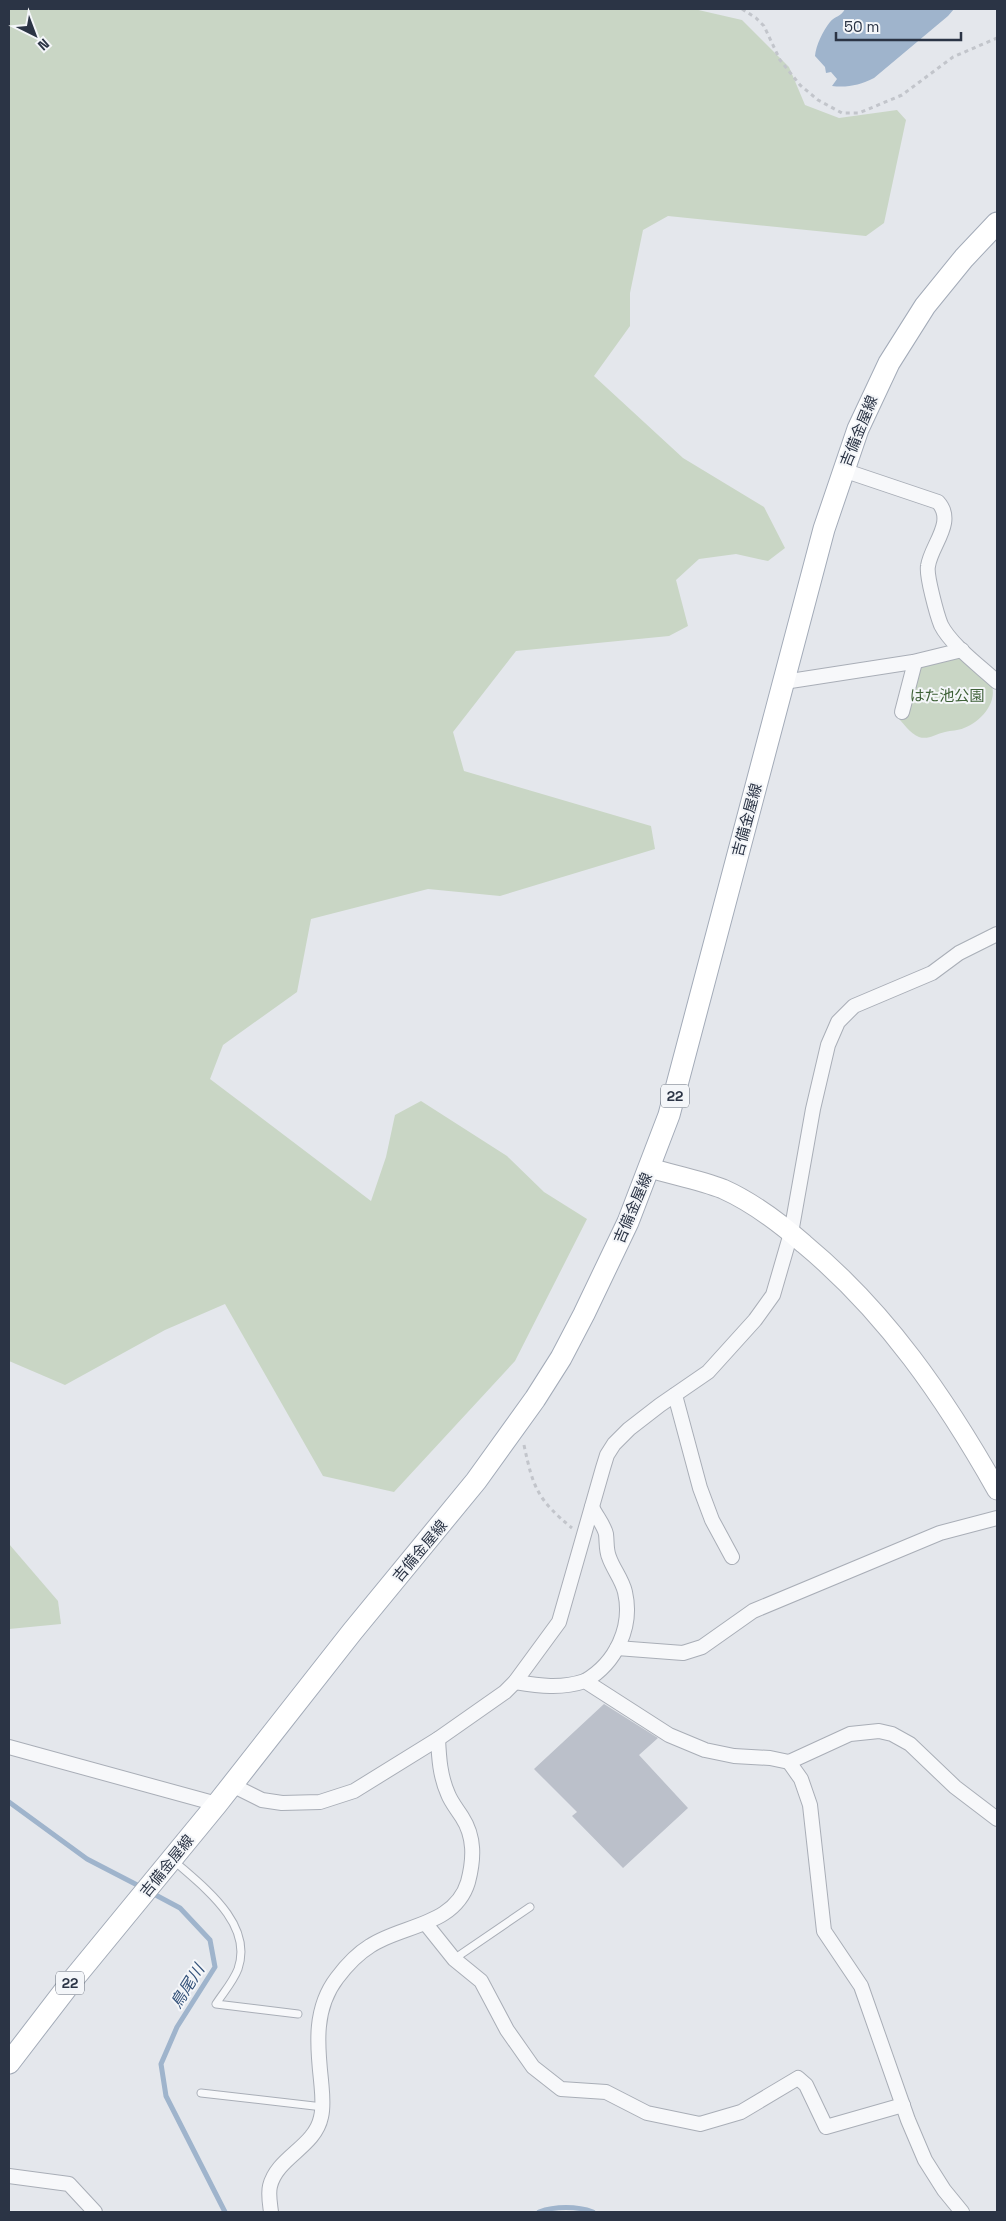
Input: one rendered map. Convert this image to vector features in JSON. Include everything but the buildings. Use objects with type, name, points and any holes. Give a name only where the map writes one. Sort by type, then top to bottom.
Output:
[{"type":"main road","name":"吉備金屋線","points":[[9,2063],[28,2035],[166,1868],[346,1639],[459,1504],[520,1421],[561,1358],[628,1222],[650,1168],[682,1071],[824,529],[843,470],[872,396],[910,329],[942,284],[997,223]]},
{"type":"street","points":[[843,470],[938,502],[944,508],[946,516],[943,527],[927,567],[941,625],[962,650],[997,682]]},
{"type":"street","points":[[784,682],[915,662],[962,650]]},
{"type":"street","points":[[902,712],[915,662]]},
{"type":"street","points":[[232,1785],[262,1800],[282,1803],[320,1802],[354,1791],[438,1738],[505,1692],[515,1682],[559,1622],[607,1455],[614,1444],[629,1429],[708,1372],[755,1320],[773,1295],[791,1232],[813,1109],[828,1045],[838,1022],[854,1006],[932,973],[959,954],[997,934]]},
{"type":"street","points":[[650,1168],[722,1189],[743,1200],[791,1232],[857,1291],[904,1345],[928,1378],[997,1490]]},
{"type":"street","points":[[675,1395],[703,1496],[712,1520],[732,1557]]},
{"type":"street","points":[[515,1682],[555,1687],[571,1685],[585,1680],[600,1671],[617,1648],[625,1628],[627,1607],[625,1592],[609,1558],[603,1526],[592,1507]]},
{"type":"street","points":[[617,1648],[683,1653],[702,1647],[753,1611],[940,1533],[997,1518]]},
{"type":"street","points":[[585,1680],[631,1712],[686,1744],[734,1756],[770,1758],[789,1762],[850,1734],[879,1731],[892,1734],[910,1744],[955,1787],[997,1819]]},
{"type":"street","points":[[270,2212],[270,2187],[274,2176],[317,2130],[323,2106],[317,2041],[318,2024],[327,1995],[347,1967],[369,1946],[393,1935],[426,1924],[453,1906],[467,1884],[473,1857],[469,1829],[449,1797],[442,1780],[438,1738]]},
{"type":"street","points":[[9,1747],[217,1804]]},
{"type":"street","points":[[789,1762],[801,1779],[810,1804],[824,1931],[860,1986],[925,2160],[948,2196],[962,2212]]},
{"type":"street","points":[[426,1924],[454,1959],[481,1981],[507,2030],[533,2067],[561,2089],[606,2092],[638,2110],[666,2118],[700,2124],[741,2112],[798,2078],[806,2085],[826,2126],[903,2105]]},
{"type":"street","points":[[9,2176],[69,2184],[95,2212]]},
{"type":"lane","points":[[166,1868],[218,1902],[238,1934],[240,1947],[238,1968],[216,2004],[298,2014]]},
{"type":"lane","points":[[454,1959],[530,1907]]},
{"type":"lane","points":[[201,2093],[323,2106]]},
{"type":"path","points":[[742,9],[764,26],[780,60],[800,85],[818,100],[842,114],[859,113],[902,95],[953,57],[997,38]]},
{"type":"path","points":[[520,1421],[530,1471],[541,1498],[583,1537]]},
{"type":"green space","points":[[9,9],[694,9],[742,20],[789,67],[805,105],[839,118],[897,110],[906,120],[884,223],[866,236],[668,216],[643,230],[630,293],[630,326],[594,376],[683,458],[764,507],[785,548],[768,561],[736,554],[699,559],[676,580],[688,626],[669,636],[516,651],[453,732],[464,771],[651,826],[655,849],[500,896],[428,889],[311,919],[297,992],[223,1045],[210,1079],[371,1201],[386,1157],[395,1115],[421,1101],[507,1156],[544,1192],[587,1219],[515,1361],[394,1492],[323,1476],[225,1304],[165,1330],[65,1385],[9,1361]]},
{"type":"green space","name":"はた池公園","points":[[961,658],[992,686],[993,693],[990,706],[976,721],[959,730],[947,731],[922,738],[915,735],[896,716],[908,668]]},
{"type":"green space","points":[[9,1544],[58,1601],[61,1624],[9,1629]]},
{"type":"water","points":[[845,9],[954,9],[874,78],[843,87],[832,86],[837,79],[831,72],[826,73],[825,67],[815,56],[820,38],[827,26],[832,20],[842,14]]},
{"type":"waterway","name":"鳥尾川","points":[[9,1802],[87,1859],[143,1888]]},
{"type":"waterway","name":"鳥尾川","points":[[150,1892],[180,1908],[210,1940],[215,1967],[177,2027],[161,2064],[166,2096],[225,2212]]},
{"type":"waterway","name":"鳥尾川","points":[[539,2212],[566,2208],[593,2212]]}]
